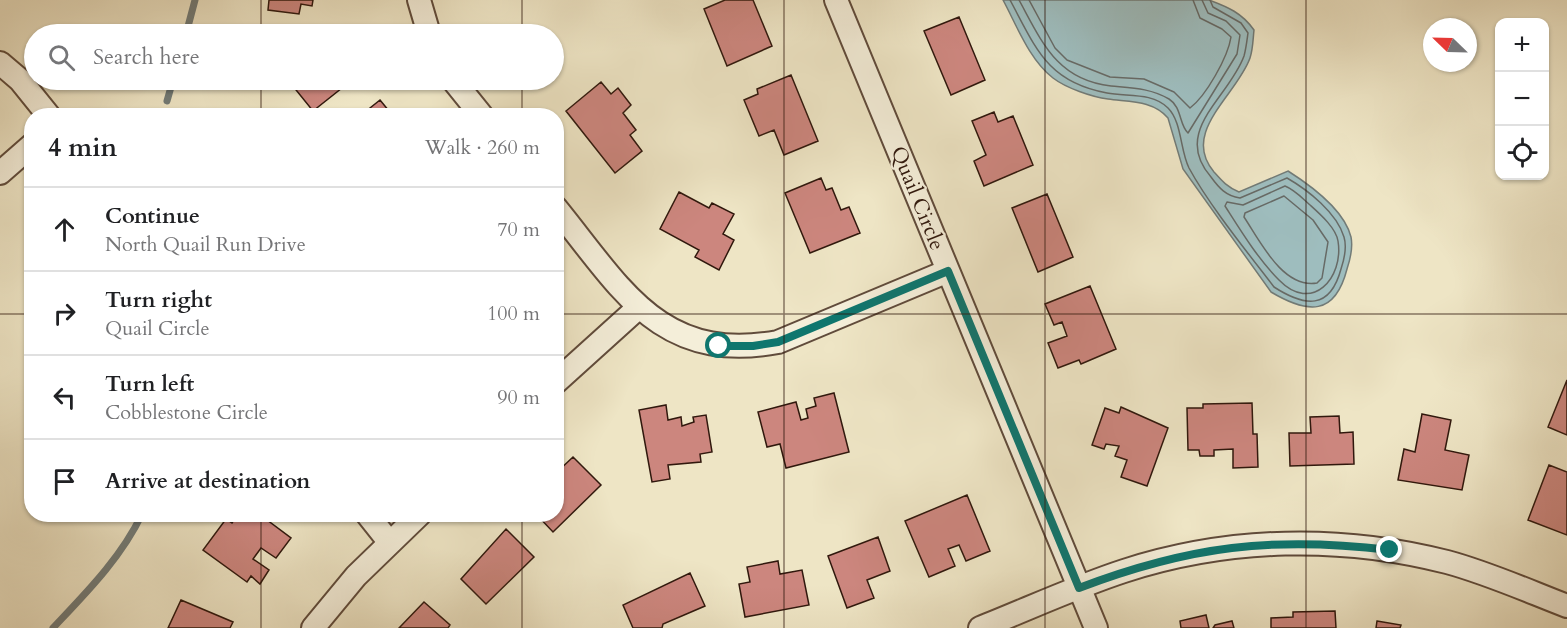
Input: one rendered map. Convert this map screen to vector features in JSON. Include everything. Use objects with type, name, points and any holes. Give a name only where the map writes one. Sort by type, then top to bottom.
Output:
[{"type":"street","points":[[419,0],[426,24]]},
{"type":"street","name":"Quail Circle","points":[[836,0],[1096,628]]},
{"type":"street","points":[[0,63],[24,85]]},
{"type":"street","points":[[28,90],[43,108]]},
{"type":"street","points":[[461,90],[476,108]]},
{"type":"street","points":[[0,173],[24,152]]},
{"type":"street","points":[[564,218],[639,307],[663,326],[694,340],[719,346],[753,346],[778,342],[948,271]]},
{"type":"street","points":[[564,375],[639,307]]},
{"type":"street","points":[[373,522],[390,543]]},
{"type":"street","points":[[313,628],[356,576],[412,522]]},
{"type":"street","points":[[980,628],[1124,571],[1211,550],[1270,543],[1330,543],[1390,550],[1448,563],[1567,606]]},
{"type":"water","points":[[1003,0],[1209,0],[1245,19],[1254,30],[1251,55],[1243,72],[1207,128],[1203,143],[1205,157],[1214,172],[1228,186],[1239,192],[1288,171],[1316,191],[1334,208],[1347,227],[1352,245],[1342,284],[1335,296],[1327,303],[1308,307],[1271,292],[1183,169],[1168,118],[1148,105],[1094,96],[1058,82],[1030,52]]},
{"type":"building","points":[[269,0],[313,0],[312,6],[301,4],[299,14],[268,10]]},
{"type":"building","points":[[725,0],[753,0],[772,46],[727,66],[704,9]]},
{"type":"building","points":[[959,17],[985,80],[951,95],[924,31]]},
{"type":"building","points":[[791,75],[818,141],[784,155],[774,130],[759,136],[744,100],[758,94],[757,89]]},
{"type":"building","points":[[601,82],[611,94],[618,88],[631,105],[623,113],[636,130],[630,135],[642,151],[615,173],[566,111]]},
{"type":"building","points":[[296,90],[339,90],[317,108],[311,108]]},
{"type":"building","points":[[380,100],[387,108],[370,108]]},
{"type":"building","points":[[994,112],[998,122],[1013,116],[1033,165],[984,186],[974,161],[986,155],[972,121]]},
{"type":"building","points":[[821,178],[826,190],[832,188],[841,210],[849,207],[860,233],[810,253],[785,193]]},
{"type":"building","points":[[679,192],[709,208],[712,203],[734,214],[723,234],[734,240],[719,270],[695,257],[699,250],[660,229]]},
{"type":"building","points":[[1047,194],[1073,257],[1038,272],[1012,208]]},
{"type":"building","points":[[1090,286],[1116,349],[1081,364],[1079,360],[1058,368],[1048,343],[1067,336],[1062,322],[1054,325],[1045,304]]},
{"type":"building","points":[[1567,380],[1567,435],[1548,427]]},
{"type":"building","points":[[834,393],[849,452],[786,468],[780,444],[767,447],[758,412],[796,402],[801,420],[808,418],[806,409],[816,406],[814,398]]},
{"type":"building","points":[[1252,403],[1253,434],[1257,434],[1258,467],[1233,468],[1233,449],[1214,450],[1214,456],[1200,456],[1199,450],[1188,450],[1187,408],[1203,408],[1203,404]]},
{"type":"building","points":[[666,405],[668,420],[681,417],[682,426],[694,422],[693,417],[706,415],[712,452],[700,454],[701,462],[668,465],[670,479],[652,482],[639,410]]},
{"type":"building","points":[[1121,407],[1168,428],[1147,486],[1121,477],[1127,460],[1115,456],[1119,446],[1106,444],[1104,449],[1092,445],[1105,408],[1119,413]]},
{"type":"building","points":[[1422,414],[1451,420],[1445,450],[1469,455],[1462,490],[1398,480],[1404,449],[1415,452]]},
{"type":"building","points":[[1339,416],[1340,433],[1353,432],[1354,464],[1290,466],[1289,433],[1311,433],[1310,417]]},
{"type":"building","points":[[573,457],[601,485],[564,521],[564,465]]},
{"type":"building","points":[[1549,465],[1567,472],[1567,535],[1528,520]]},
{"type":"building","points":[[967,495],[990,551],[966,561],[959,545],[948,549],[955,566],[929,577],[905,521]]},
{"type":"building","points":[[224,522],[270,522],[291,538],[276,558],[261,548],[253,559],[269,570],[260,584],[251,576],[247,582],[203,550]]},
{"type":"building","points":[[544,522],[563,522],[553,532]]},
{"type":"building","points":[[506,529],[534,557],[486,604],[461,579]]},
{"type":"building","points":[[878,537],[890,571],[867,580],[874,598],[847,608],[828,556]]},
{"type":"building","points":[[778,561],[780,574],[802,570],[809,605],[745,617],[739,584],[750,582],[747,567]]},
{"type":"building","points":[[690,573],[705,606],[663,624],[662,628],[633,628],[623,605]]},
{"type":"building","points":[[181,600],[233,622],[230,628],[168,628]]},
{"type":"building","points":[[424,602],[450,625],[448,628],[399,628]]},
{"type":"building","points":[[1335,611],[1336,628],[1271,628],[1271,618],[1293,617],[1293,612]]},
{"type":"building","points":[[1206,615],[1209,628],[1181,628],[1180,621]]},
{"type":"building","points":[[1232,621],[1234,628],[1213,628],[1215,625]]},
{"type":"building","points":[[1377,621],[1401,625],[1400,628],[1376,628]]},
{"type":"waterway","points":[[189,24],[195,0]]},
{"type":"waterway","points":[[167,101],[170,90]]},
{"type":"waterway","points":[[53,628],[113,560],[138,522]]},
{"type":"route","points":[[719,346],[753,346],[778,342],[948,271],[1079,588],[1124,571],[1211,550],[1270,543],[1330,543],[1390,550]]}]
